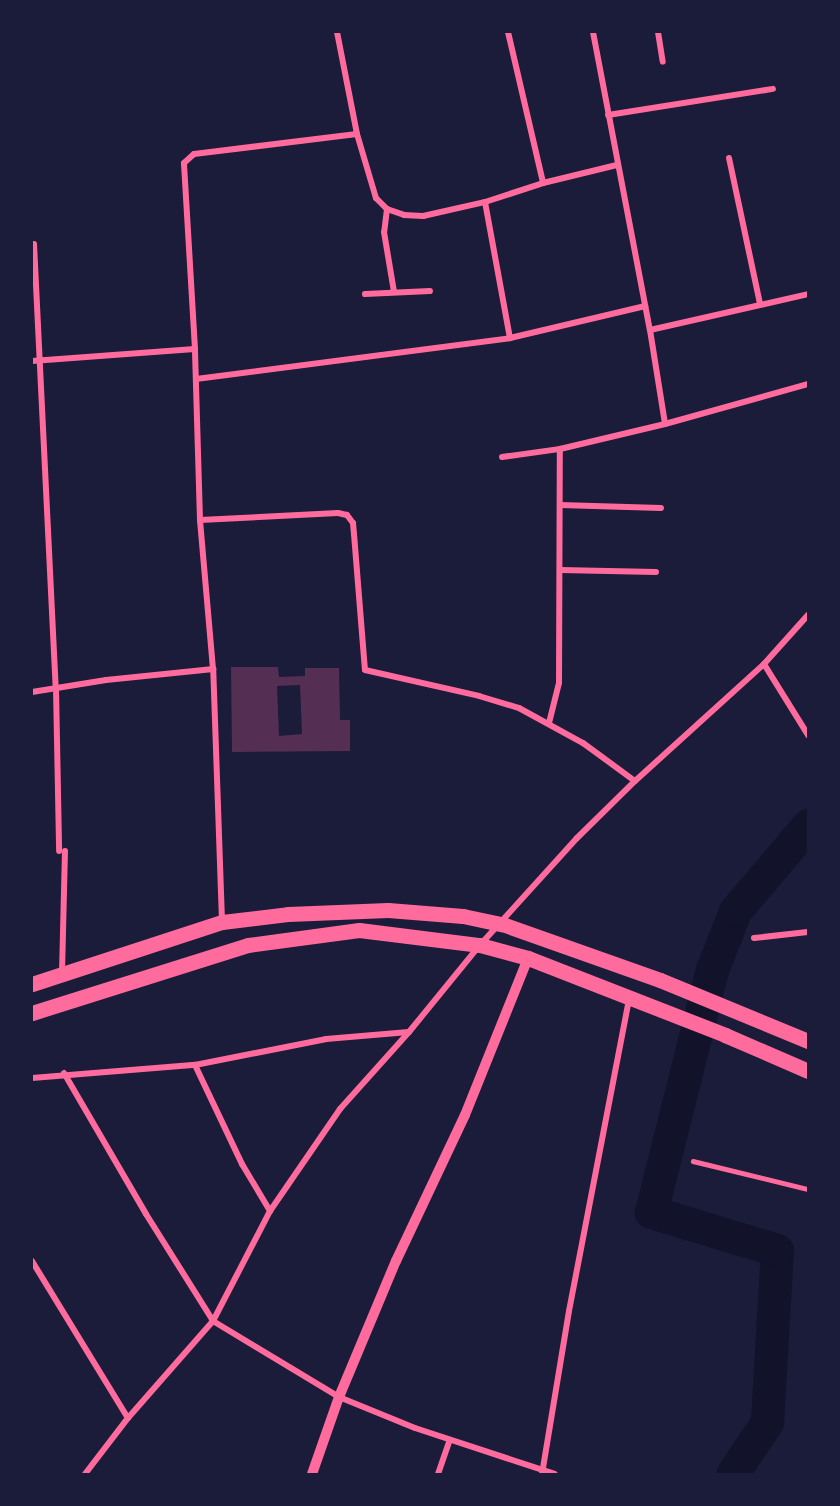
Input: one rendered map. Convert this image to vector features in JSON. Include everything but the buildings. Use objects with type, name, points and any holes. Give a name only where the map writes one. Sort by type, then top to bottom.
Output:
[{"type":"main road","points":[[32,984],[222,922],[288,914],[388,910],[463,916],[502,924],[660,980],[808,1041]]},
{"type":"main road","points":[[32,1013],[248,945],[359,930],[480,945],[528,958],[658,1011],[725,1035],[808,1071]]},
{"type":"street","points":[[337,32],[357,134],[376,198],[387,209],[404,215],[423,216],[485,202],[543,183],[617,165]]},
{"type":"street","points":[[508,32],[543,183]]},
{"type":"street","points":[[593,32],[650,330],[665,424]]},
{"type":"street","points":[[658,32],[663,62]]},
{"type":"street","points":[[608,115],[773,89]]},
{"type":"street","points":[[222,922],[213,669],[200,520],[195,349],[183,173],[188,157],[194,154],[357,134]]},
{"type":"street","points":[[729,158],[760,304]]},
{"type":"street","points":[[485,202],[510,338]]},
{"type":"street","points":[[387,209],[384,232],[394,292]]},
{"type":"street","points":[[34,244],[56,688],[62,851],[62,974]]},
{"type":"street","points":[[365,294],[430,291]]},
{"type":"street","points":[[650,330],[808,294]]},
{"type":"street","points":[[196,379],[510,338],[645,306]]},
{"type":"street","points":[[32,361],[195,349]]},
{"type":"street","points":[[502,457],[560,448],[665,424],[808,384]]},
{"type":"street","points":[[549,723],[559,683],[560,448]]},
{"type":"street","points":[[560,505],[661,508]]},
{"type":"street","points":[[200,520],[338,513],[347,515],[353,523],[365,670],[479,696],[519,708],[583,743],[635,781]]},
{"type":"street","points":[[560,570],[656,572]]},
{"type":"street","points":[[85,1474],[129,1418],[213,1321],[270,1211],[340,1109],[409,1032],[480,945],[502,924],[577,838],[635,781],[764,664],[808,615]]},
{"type":"street","points":[[764,664],[808,735]]},
{"type":"street","points":[[32,692],[213,669]]},
{"type":"street","points":[[754,938],[808,932]]},
{"type":"street","points":[[312,1474],[339,1397],[396,1261],[465,1115],[528,958]]},
{"type":"street","points":[[543,1472],[569,1311],[629,999]]},
{"type":"street","points":[[32,1078],[64,1073],[195,1065],[326,1039],[409,1032]]},
{"type":"street","points":[[195,1065],[242,1164],[270,1211]]},
{"type":"street","points":[[64,1073],[146,1214],[213,1321],[339,1397],[450,1440],[555,1474]]},
{"type":"street","points":[[32,1261],[129,1418]]},
{"type":"street","points":[[438,1474],[450,1440]]},
{"type":"lane","points":[[693,1161],[808,1189]]},
{"type":"waterway","points":[[732,1474],[767,1422],[777,1250],[651,1212],[712,970],[735,911],[808,825]]}]
